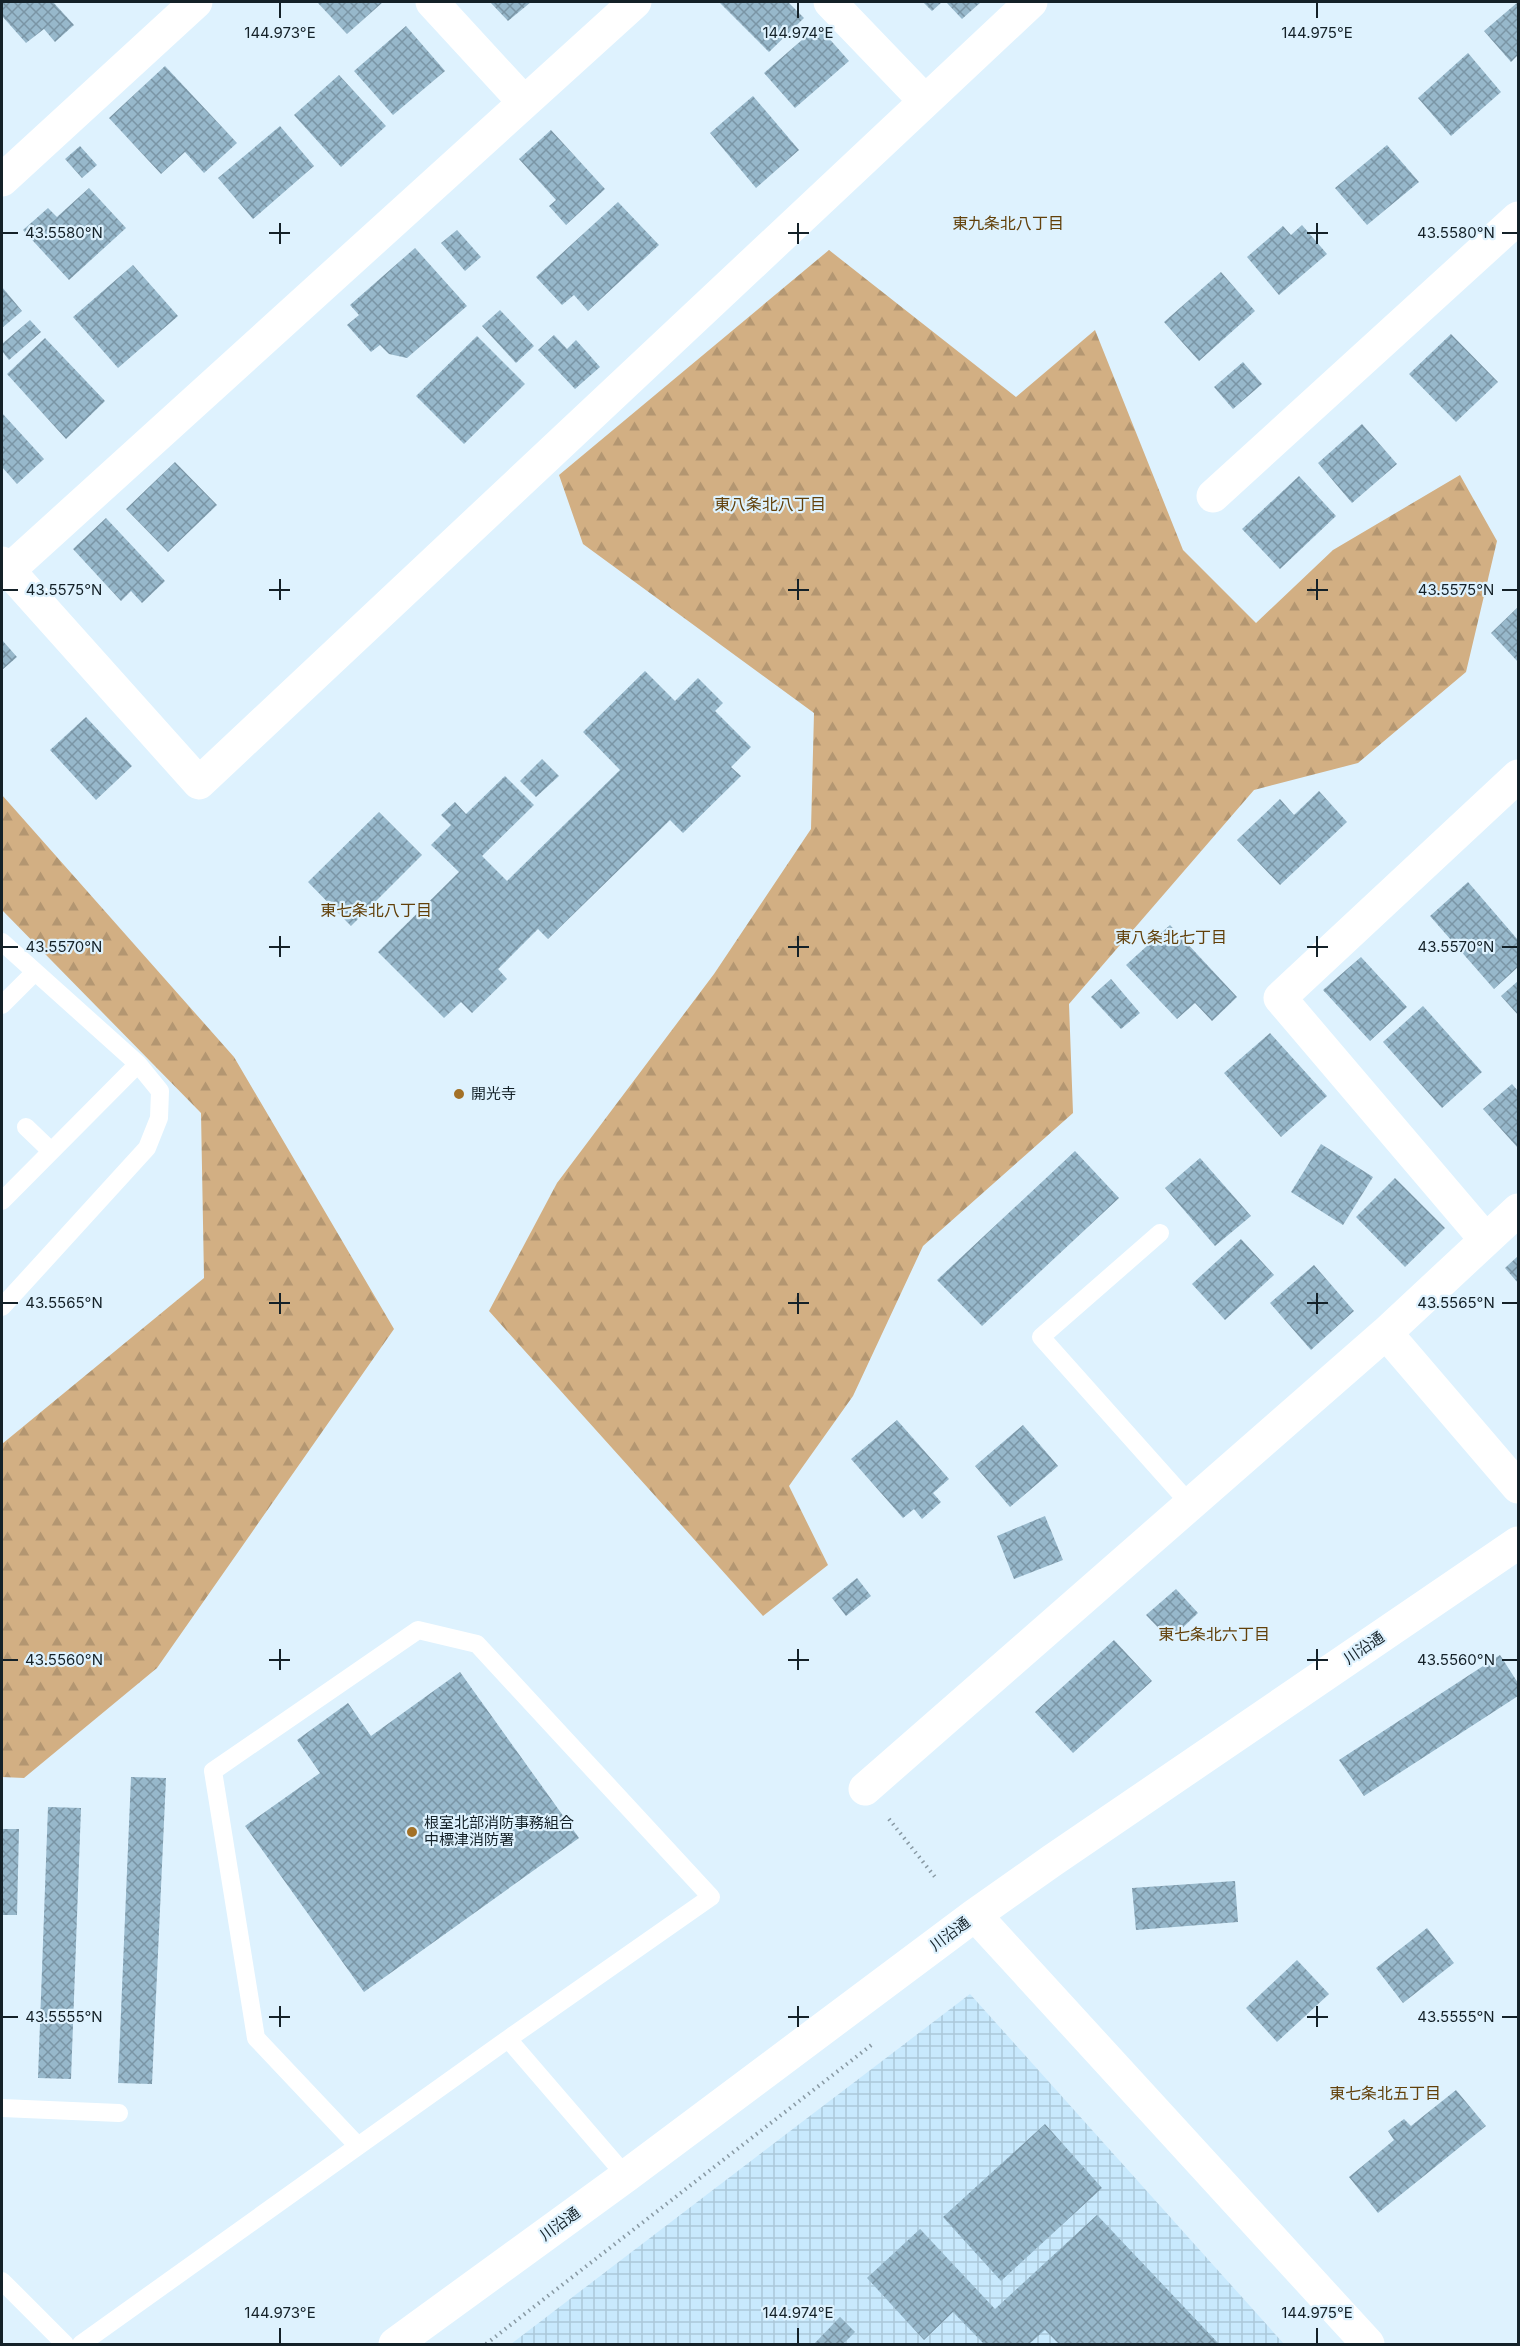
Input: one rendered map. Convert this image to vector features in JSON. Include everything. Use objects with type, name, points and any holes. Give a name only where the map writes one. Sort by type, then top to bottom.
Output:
[{"type":"street","points":[[2,180],[196,2]]},
{"type":"street","points":[[432,2],[524,102]]},
{"type":"street","points":[[635,2],[5,567],[199,783],[1031,2]]},
{"type":"street","points":[[830,2],[925,100]]},
{"type":"street","points":[[1213,496],[1518,218]]},
{"type":"street","points":[[1486,1240],[1280,998],[1518,776]]},
{"type":"street","points":[[865,1789],[1386,1333],[1518,1210]]},
{"type":"street","points":[[1386,1333],[1518,1487]]},
{"type":"street","name":"川沿通","points":[[395,2344],[626,2176],[975,1915],[1518,1543]]},
{"type":"street","points":[[975,1915],[1368,2344]]},
{"type":"lane","points":[[2,942],[138,1064],[160,1091],[159,1119],[147,1148],[6,1295]]},
{"type":"lane","points":[[2,1005],[35,972]]},
{"type":"lane","points":[[2,1201],[138,1064]]},
{"type":"lane","points":[[26,1127],[51,1151]]},
{"type":"lane","points":[[1160,1233],[1041,1337],[1190,1504]]},
{"type":"lane","points":[[81,2344],[711,1897],[477,1644],[418,1630],[213,1771],[256,2038],[358,2146]]},
{"type":"lane","points":[[508,2039],[626,2176]]},
{"type":"lane","points":[[2,2108],[119,2113]]},
{"type":"lane","points":[[2,2281],[65,2344]]},
{"type":"path","points":[[865,1789],[935,1877]]},
{"type":"path","points":[[486,2344],[874,2043]]},
{"type":"shaded area","points":[[970,1994],[1284,2344],[511,2344]]},
{"type":"green space","points":[[829,250],[1016,397],[1095,330],[1183,550],[1256,623],[1333,550],[1460,475],[1497,541],[1466,672],[1358,763],[1254,790],[1069,1004],[1073,1113],[923,1246],[853,1396],[789,1486],[828,1565],[763,1616],[489,1311],[557,1183],[714,974],[811,829],[814,713],[583,544],[559,475]]},
{"type":"green space","points":[[2,795],[234,1057],[394,1329],[157,1668],[24,1778],[2,1777],[2,1444],[204,1278],[201,1113],[2,910]]},
{"type":"building","points":[[2,2],[53,2],[74,25],[55,42],[44,29],[26,43],[2,16]]},
{"type":"building","points":[[317,2],[383,2],[347,34]]},
{"type":"building","points":[[490,2],[531,2],[508,21]]},
{"type":"building","points":[[719,2],[788,2],[804,18],[769,52]]},
{"type":"building","points":[[923,2],[942,2],[932,11]]},
{"type":"building","points":[[946,2],[981,2],[962,19]]},
{"type":"building","points":[[1518,2],[1518,55],[1511,62],[1484,31]]},
{"type":"building","points":[[406,26],[445,71],[393,115],[354,71]]},
{"type":"building","points":[[818,26],[849,61],[795,108],[764,73]]},
{"type":"building","points":[[1468,53],[1501,92],[1451,136],[1418,98]]},
{"type":"building","points":[[165,66],[237,143],[204,173],[185,152],[161,174],[109,118]]},
{"type":"building","points":[[339,75],[386,126],[341,167],[294,115]]},
{"type":"building","points":[[753,96],[799,150],[756,188],[710,133]]},
{"type":"building","points":[[280,126],[314,166],[253,219],[218,178]]},
{"type":"building","points":[[551,130],[605,189],[566,225],[549,206],[556,200],[519,159]]},
{"type":"building","points":[[1387,145],[1419,182],[1367,225],[1335,188]]},
{"type":"building","points":[[80,146],[97,165],[82,178],[65,159]]},
{"type":"building","points":[[89,188],[126,228],[69,280],[23,230],[48,208],[57,217]]},
{"type":"building","points":[[618,202],[659,245],[588,311],[574,295],[562,305],[536,277]]},
{"type":"building","points":[[1302,225],[1327,254],[1279,295],[1247,257],[1283,226],[1291,235]]},
{"type":"building","points":[[457,230],[481,257],[465,271],[441,243]]},
{"type":"building","points":[[415,248],[467,306],[407,358],[389,354],[380,345],[371,352],[347,325],[359,315],[350,305]]},
{"type":"building","points":[[133,265],[178,316],[118,368],[73,317]]},
{"type":"building","points":[[1221,272],[1255,311],[1199,361],[1164,322]]},
{"type":"building","points":[[2,287],[22,311],[2,328]]},
{"type":"building","points":[[500,310],[534,346],[516,363],[482,326]]},
{"type":"building","points":[[30,320],[41,332],[9,360],[2,351],[2,344]]},
{"type":"building","points":[[1451,334],[1498,382],[1456,422],[1409,374]]},
{"type":"building","points":[[554,335],[567,349],[576,340],[600,367],[575,389],[538,350]]},
{"type":"building","points":[[477,336],[525,384],[464,444],[416,396]]},
{"type":"building","points":[[45,338],[105,401],[66,439],[7,374]]},
{"type":"building","points":[[1243,362],[1262,384],[1233,409],[1214,387]]},
{"type":"building","points":[[2,413],[44,459],[17,484],[2,467]]},
{"type":"building","points":[[1362,424],[1397,464],[1352,503],[1318,463]]},
{"type":"building","points":[[175,462],[217,505],[168,552],[126,509]]},
{"type":"building","points":[[1299,476],[1336,516],[1280,569],[1242,529]]},
{"type":"building","points":[[106,518],[165,581],[142,603],[131,591],[121,601],[73,549]]},
{"type":"building","points":[[1518,607],[1518,662],[1491,633]]},
{"type":"building","points":[[2,640],[17,657],[2,670]]},
{"type":"building","points":[[645,671],[675,701],[698,678],[723,703],[715,711],[751,747],[731,767],[741,776],[683,833],[670,820],[548,939],[538,929],[498,969],[507,979],[472,1013],[461,1002],[444,1018],[378,952],[459,872],[431,845],[451,825],[441,815],[455,802],[466,814],[505,776],[534,805],[482,856],[507,881],[620,770],[583,732]]},
{"type":"building","points":[[86,717],[132,766],[96,800],[50,750]]},
{"type":"building","points":[[542,759],[559,776],[536,797],[520,781]]},
{"type":"building","points":[[1319,791],[1347,822],[1280,885],[1237,840],[1280,799],[1294,815]]},
{"type":"building","points":[[379,812],[422,855],[351,926],[308,882]]},
{"type":"building","points":[[1468,882],[1518,940],[1518,967],[1494,989],[1430,916]]},
{"type":"building","points":[[1170,925],[1237,997],[1212,1021],[1195,1003],[1177,1019],[1126,965]]},
{"type":"building","points":[[1361,957],[1407,1007],[1370,1041],[1323,990]]},
{"type":"building","points":[[1111,979],[1140,1013],[1121,1029],[1091,997]]},
{"type":"building","points":[[1518,981],[1518,1015],[1501,996]]},
{"type":"building","points":[[1423,1006],[1482,1072],[1442,1108],[1383,1042]]},
{"type":"building","points":[[1270,1033],[1327,1096],[1281,1137],[1224,1073]]},
{"type":"building","points":[[1512,1084],[1518,1091],[1518,1148],[1483,1109]]},
{"type":"building","points":[[1321,1144],[1373,1177],[1343,1225],[1291,1192]]},
{"type":"building","points":[[1075,1151],[1119,1198],[982,1326],[937,1280]]},
{"type":"building","points":[[1200,1158],[1251,1216],[1215,1246],[1165,1188]]},
{"type":"building","points":[[1395,1178],[1445,1228],[1405,1267],[1356,1217]]},
{"type":"building","points":[[1241,1239],[1274,1275],[1225,1320],[1192,1284]]},
{"type":"building","points":[[1518,1256],[1518,1283],[1505,1268]]},
{"type":"building","points":[[1314,1265],[1354,1311],[1311,1350],[1270,1303]]},
{"type":"building","points":[[897,1420],[949,1479],[933,1493],[941,1502],[922,1519],[914,1509],[903,1518],[851,1459]]},
{"type":"building","points":[[1023,1425],[1058,1466],[1010,1507],[975,1466]]},
{"type":"building","points":[[1045,1516],[1063,1560],[1014,1579],[997,1536]]},
{"type":"building","points":[[857,1578],[871,1596],[846,1616],[832,1598]]},
{"type":"building","points":[[1176,1589],[1198,1613],[1170,1640],[1146,1615]]},
{"type":"building","points":[[1114,1640],[1152,1681],[1073,1753],[1035,1712]]},
{"type":"building","points":[[1500,1655],[1518,1683],[1518,1696],[1364,1796],[1339,1760]]},
{"type":"building","name":"根室北部消防事務組合 中標津消防署","points":[[460,1672],[579,1838],[364,1992],[245,1826],[320,1773],[297,1740],[348,1703],[371,1736]]},
{"type":"building","points":[[131,1777],[166,1778],[152,2084],[118,2083]]},
{"type":"building","points":[[48,1807],[81,1808],[71,2079],[38,2078]]},
{"type":"building","points":[[2,1829],[19,1829],[17,1915],[2,1915]]},
{"type":"building","points":[[1235,1881],[1238,1922],[1136,1930],[1132,1888]]},
{"type":"building","points":[[1427,1928],[1454,1963],[1403,2003],[1376,1968]]},
{"type":"building","points":[[1297,1960],[1329,1994],[1277,2042],[1246,2008]]},
{"type":"building","points":[[1456,2090],[1486,2126],[1378,2213],[1349,2177],[1394,2140],[1388,2131],[1404,2119],[1411,2126]]},
{"type":"building","points":[[1045,2124],[1102,2188],[1001,2281],[943,2217]]},
{"type":"building","points":[[1097,2215],[1219,2344],[1059,2344],[1045,2330],[1029,2344],[984,2344],[953,2312],[924,2340],[867,2278],[920,2229],[995,2309]]},
{"type":"building","points":[[840,2317],[855,2332],[843,2344],[814,2344]]},
{"type":"place","name":"開光寺","points":[[459,1094]]},
{"type":"place","name":"根室北部消防事務組合 中標津消防署","points":[[412,1832]]},
{"type":"district","name":"東九条北八丁目","points":[[1008,223]]},
{"type":"district","name":"東八条北八丁目","points":[[770,504]]},
{"type":"district","name":"東七条北八丁目","points":[[376,910]]},
{"type":"district","name":"東八条北七丁目","points":[[1171,937]]},
{"type":"district","name":"東七条北六丁目","points":[[1214,1634]]},
{"type":"district","name":"東七条北五丁目","points":[[1385,2093]]}]
